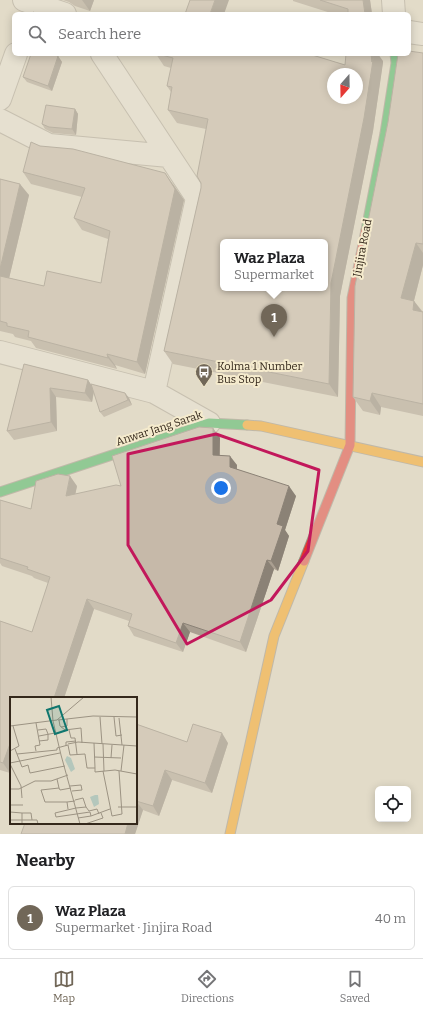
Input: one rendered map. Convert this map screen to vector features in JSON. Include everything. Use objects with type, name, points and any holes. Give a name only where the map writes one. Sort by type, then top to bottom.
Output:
[{"type":"street","points":[[393,0],[394,12]]},
{"type":"street","points":[[29,6],[56,12]]},
{"type":"street","points":[[411,32],[423,34]]},
{"type":"street","points":[[0,99],[15,56]]},
{"type":"street","points":[[103,56],[197,198],[154,392]]},
{"type":"street","name":"Jinjira Road","points":[[350,445],[352,298],[385,133],[396,63],[395,56]]},
{"type":"street","points":[[0,120],[49,145],[170,156]]},
{"type":"street","points":[[0,352],[154,392],[209,423]]},
{"type":"street","name":"Anwar Jang Sarak","points":[[0,492],[209,423],[261,426],[423,462]]},
{"type":"street","points":[[230,834],[274,636],[350,445]]},
{"type":"highlighted area","points":[[216,434],[319,470],[308,551],[271,600],[187,644],[128,545],[128,454]]},
{"type":"building","points":[[190,0],[215,0],[211,12],[186,12]]},
{"type":"building","points":[[320,0],[363,0],[365,12],[348,12],[348,9]]},
{"type":"building","points":[[411,51],[423,53],[423,244],[416,243],[401,298],[414,301],[413,310],[423,312],[423,404],[372,393],[370,401],[353,397],[355,286],[388,122],[398,56],[411,56]]},
{"type":"building","points":[[30,56],[58,56],[48,86],[23,77]]},
{"type":"building","points":[[166,56],[316,56],[345,65],[346,56],[371,56],[372,62],[374,56],[364,118],[331,283],[329,384],[164,351],[201,188],[201,183],[197,176],[208,119],[168,110],[172,87],[167,86],[173,58]]},
{"type":"building","points":[[46,105],[75,109],[72,129],[49,127],[42,124]]},
{"type":"building","points":[[31,142],[40,146],[73,149],[165,173],[175,189],[137,362],[107,354],[108,358],[28,337],[29,331],[7,326],[7,323],[0,321],[0,276],[44,286],[47,271],[101,283],[110,231],[74,218],[85,188],[23,172]]},
{"type":"building","points":[[0,179],[20,184],[0,269]]},
{"type":"building","points":[[24,364],[88,380],[85,393],[50,388],[51,422],[7,431]]},
{"type":"building","points":[[91,384],[125,393],[128,400],[100,412]]},
{"type":"building","points":[[199,427],[213,428],[213,455],[230,456],[230,467],[289,486],[277,524],[283,526],[271,561],[267,560],[240,642],[183,623],[176,643],[128,626],[132,614],[87,599],[54,697],[10,697],[10,744],[3,763],[0,762],[0,621],[32,632],[50,577],[27,569],[28,567],[0,558],[0,500],[31,509],[36,481],[58,474],[70,476],[66,496],[116,485],[121,486],[112,456]]},
{"type":"building","points":[[137,724],[187,742],[193,724],[222,733],[205,783],[165,770],[153,806],[137,801]]},
{"type":"building","points":[[25,824],[128,824],[125,834],[21,834]]},
{"type":"traffic: fast","points":[[366,230],[385,133],[396,63],[395,56]]},
{"type":"traffic: fast","points":[[0,492],[209,423],[247,425]]},
{"type":"traffic: slow","points":[[247,425],[261,426],[423,462]]},
{"type":"traffic: slow","points":[[230,834],[274,636],[304,561]]},
{"type":"traffic: jam","points":[[304,561],[350,445],[352,298],[366,230]]},
{"type":"place","name":"Waz Plaza","points":[[274,337]]},
{"type":"place","name":"Kolma 1 Number Bus Stop","points":[[204,387]]}]
